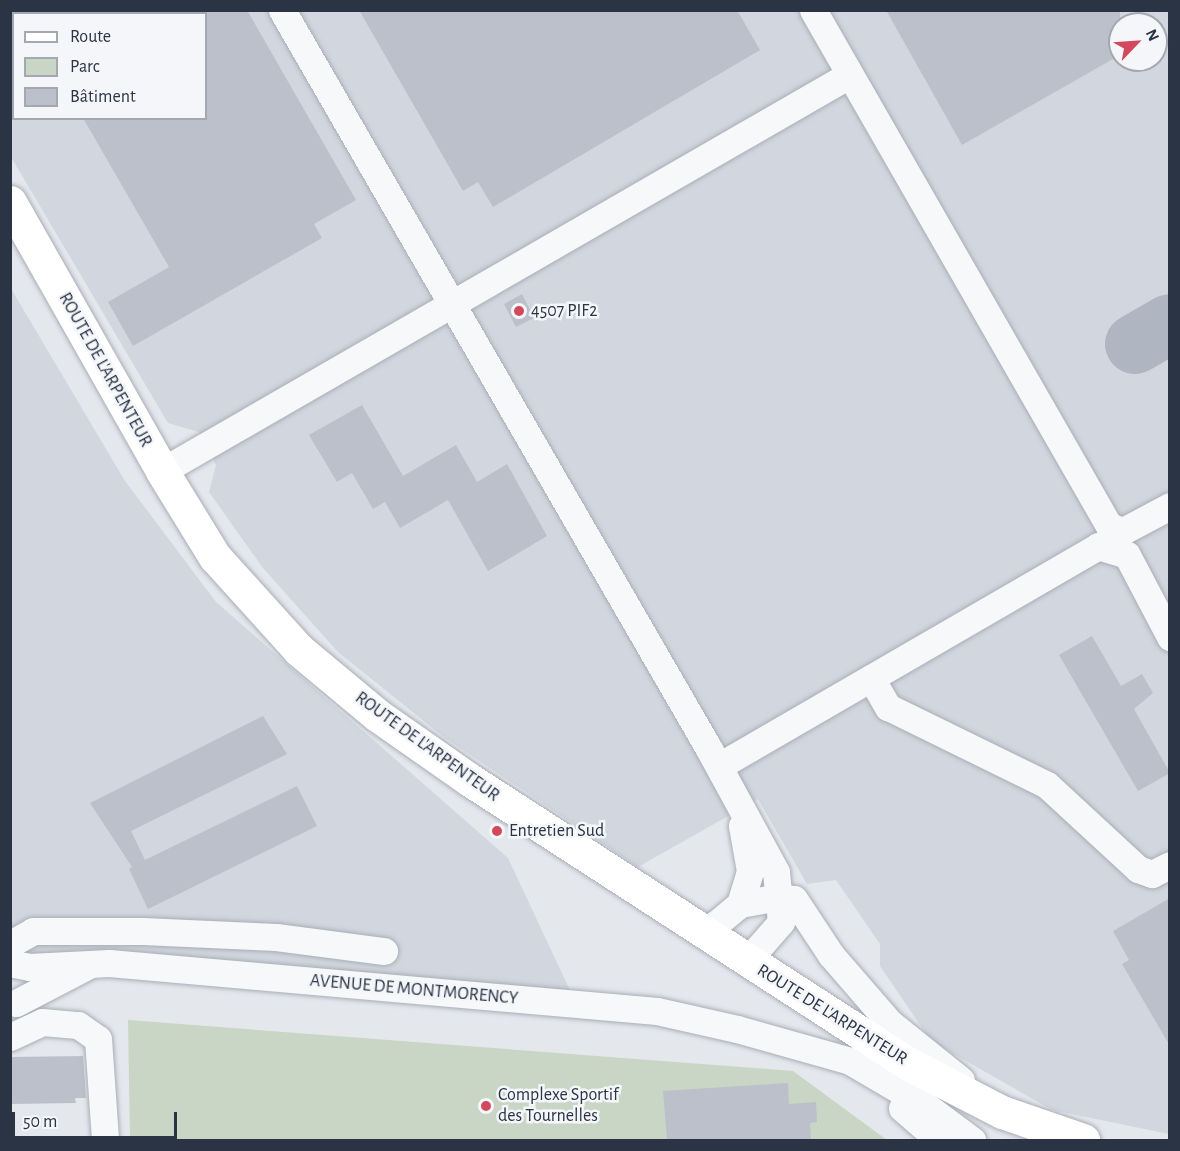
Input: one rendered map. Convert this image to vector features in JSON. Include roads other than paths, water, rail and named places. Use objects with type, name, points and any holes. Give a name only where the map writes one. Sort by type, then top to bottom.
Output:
[{"type":"main road","name":"ROUTE DE L'ARPENTEUR","points":[[10,202],[162,471],[214,557],[299,650],[377,715],[423,748],[709,937],[907,1062],[1002,1112],[1083,1140]]},
{"type":"street","points":[[282,10],[451,306],[719,766],[739,807],[776,872],[781,922],[747,961]]},
{"type":"street","points":[[813,10],[1109,526],[1123,531],[1170,506]]},
{"type":"street","points":[[162,471],[849,75]]},
{"type":"street","points":[[719,766],[1098,546],[1127,555],[1170,637]]},
{"type":"street","points":[[871,678],[888,707],[1047,785],[1138,869],[1152,874],[1170,865]]},
{"type":"street","points":[[739,807],[750,872],[740,904]]},
{"type":"street","points":[[709,937],[716,924],[740,904],[779,897],[794,899],[831,955],[890,1023],[1002,1112]]},
{"type":"street","points":[[13,1005],[23,986],[12,956],[33,931],[143,931],[276,937],[384,951]]},
{"type":"street","name":"AVENUE DE MONTMORENCY","points":[[12,956],[29,967],[85,973],[657,1011],[736,1029],[849,1061],[925,1105],[972,1140]]},
{"type":"street","points":[[13,1005],[85,973]]},
{"type":"street","points":[[44,1022],[48,1007],[85,973]]},
{"type":"street","points":[[10,1037],[44,1022],[78,1025],[99,1023],[112,1033],[117,1082]]},
{"type":"street","points":[[78,1025],[98,1039],[105,1140]]},
{"type":"street","name":"AVENUE DE MONTMORENCY","points":[[736,1029],[848,1073],[912,1115],[939,1140]]},
{"type":"place","name":"4507 PIF2","points":[[519,311]]},
{"type":"place","name":"Entretien Sud","points":[[497,831]]},
{"type":"place","name":"Complexe Sportif des Tournelles","points":[[486,1106]]}]
